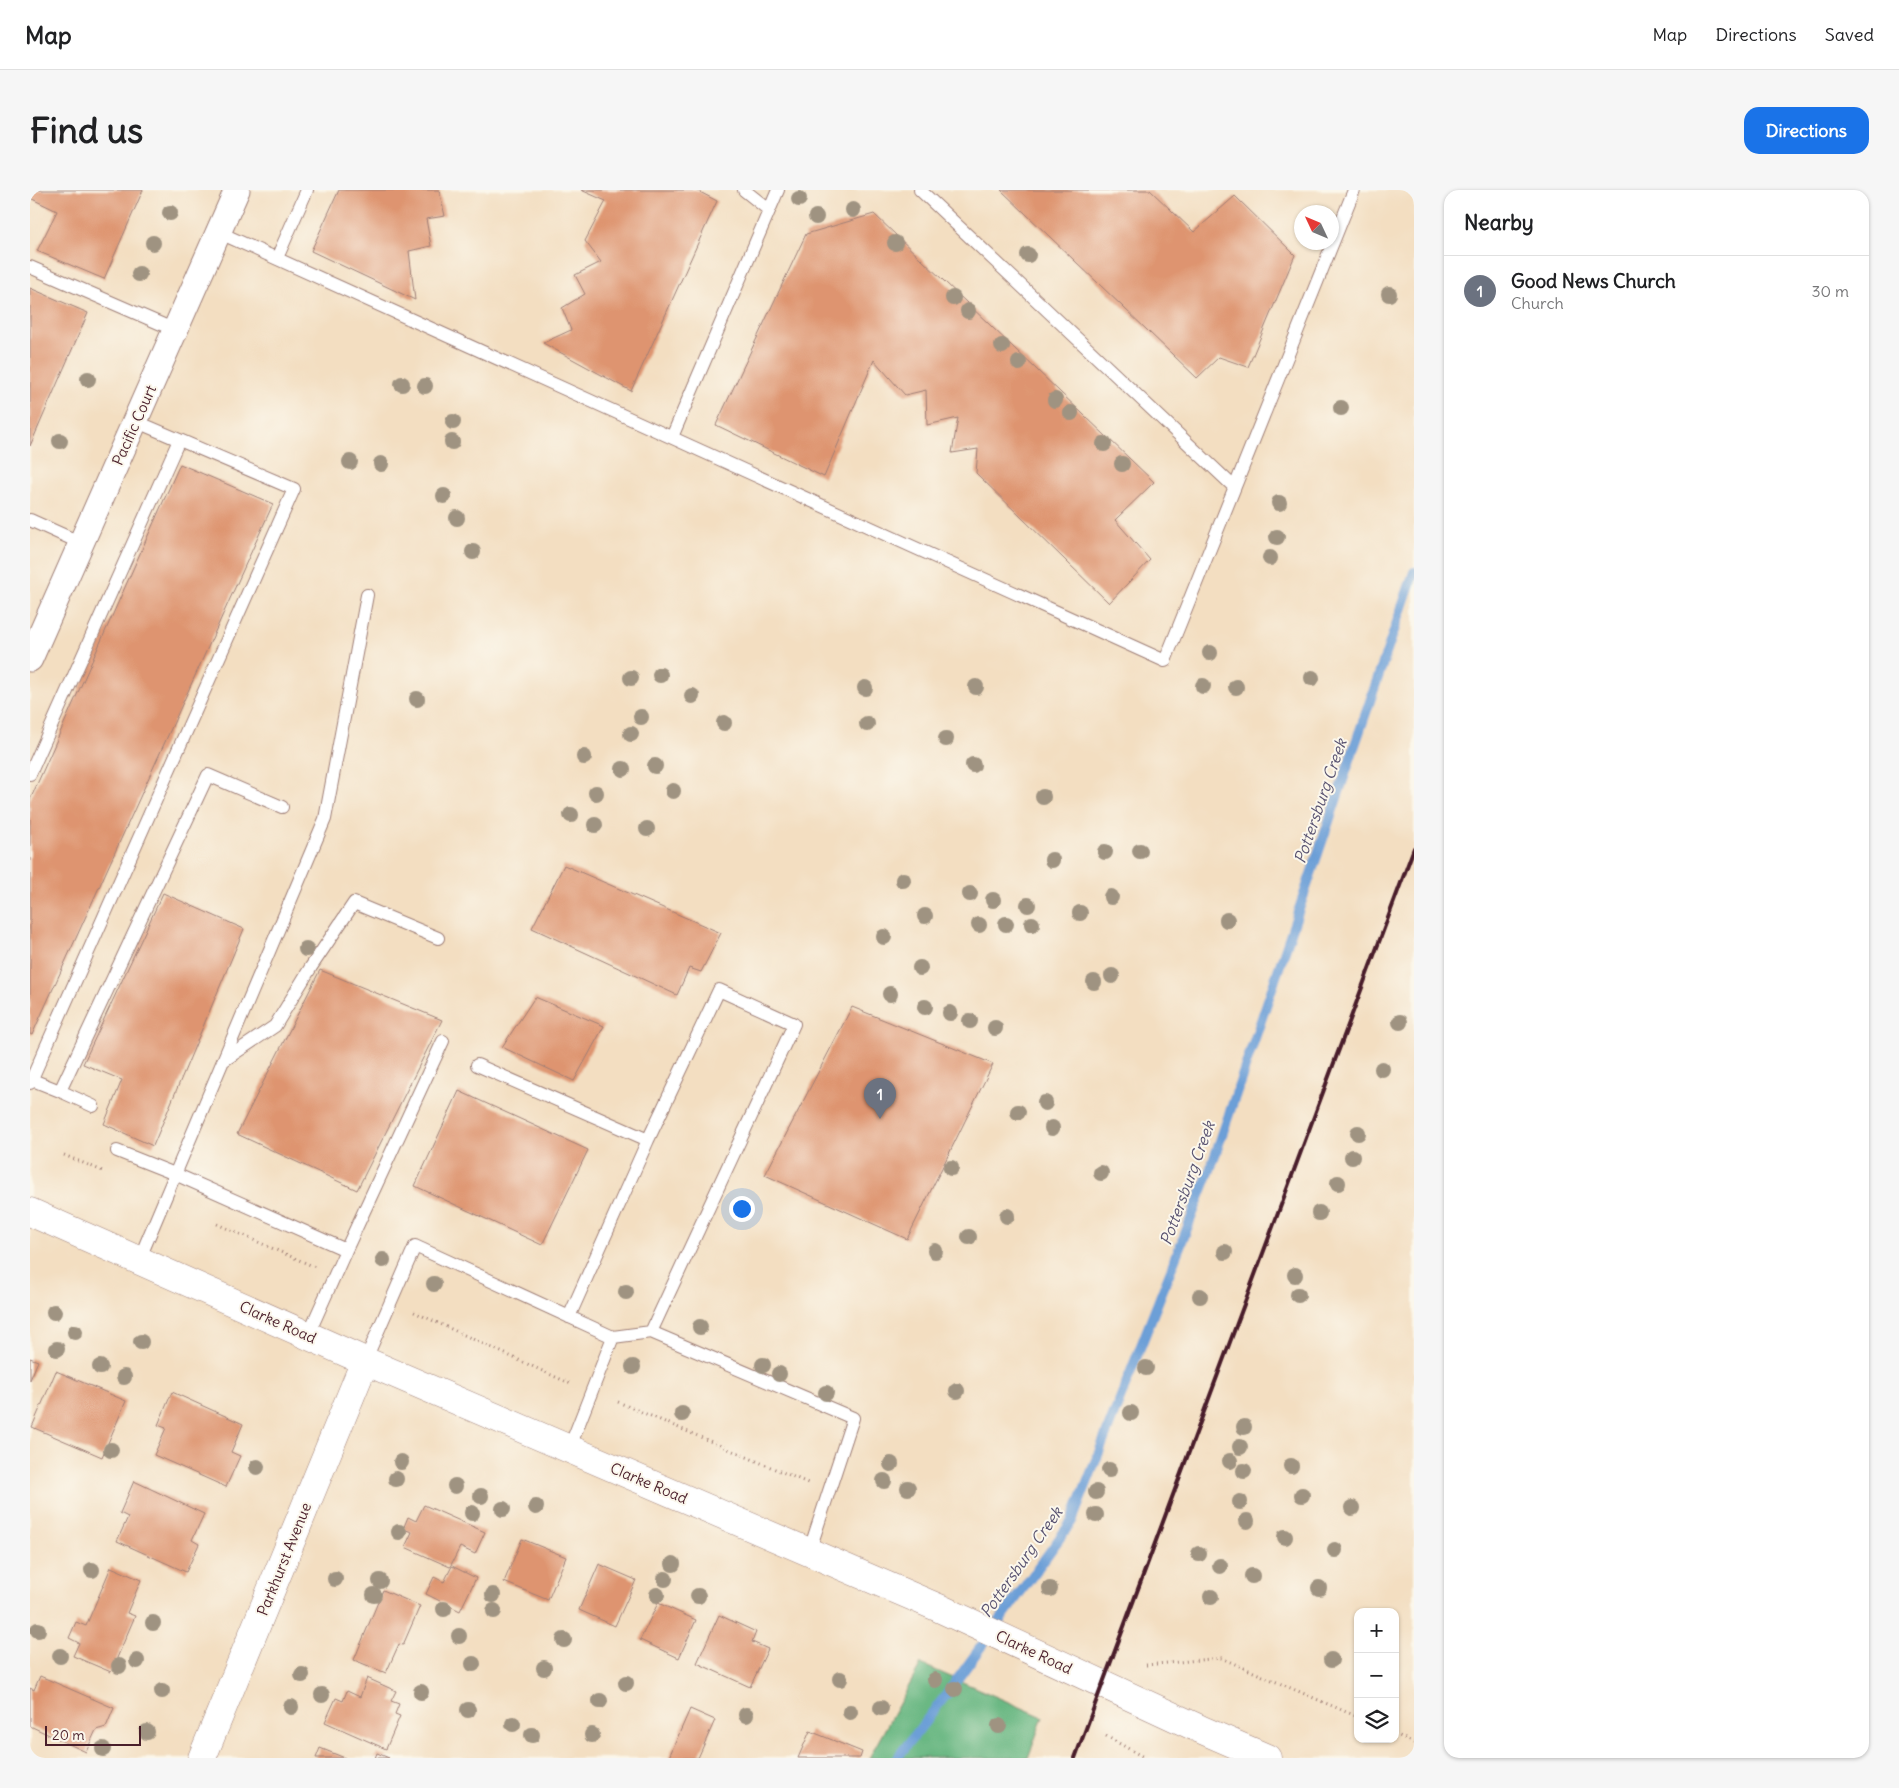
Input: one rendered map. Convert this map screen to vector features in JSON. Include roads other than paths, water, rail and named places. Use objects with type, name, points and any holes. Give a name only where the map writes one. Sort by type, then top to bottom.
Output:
[{"type":"main road","name":"Clarke Road","points":[[30,1212],[569,1449],[939,1608],[1267,1758]]},
{"type":"main road","name":"Parkhurst Avenue","points":[[202,1758],[365,1360]]},
{"type":"street","name":"Pacific Court","points":[[30,659],[237,190]]},
{"type":"lane","points":[[277,258],[307,190]]},
{"type":"lane","points":[[744,190],[769,210]]},
{"type":"lane","points":[[672,437],[778,190]]},
{"type":"lane","points":[[920,190],[1234,487]]},
{"type":"lane","points":[[218,232],[1165,661],[1354,190]]},
{"type":"lane","points":[[30,267],[175,330]]},
{"type":"lane","points":[[93,1106],[30,1080],[294,489],[135,421]]},
{"type":"lane","points":[[30,774],[179,440]]},
{"type":"lane","points":[[30,520],[81,543]]},
{"type":"lane","points":[[139,1260],[325,819],[368,595]]},
{"type":"lane","points":[[60,1091],[208,775],[282,807]]},
{"type":"lane","points":[[223,1061],[275,1026],[310,967],[354,903],[438,938]]},
{"type":"lane","points":[[569,1317],[648,1140],[719,990],[794,1024],[651,1332]]},
{"type":"lane","points":[[308,1335],[443,1041]]},
{"type":"lane","points":[[478,1064],[648,1140]]},
{"type":"lane","points":[[117,1151],[175,1174],[346,1250]]},
{"type":"lane","points":[[365,1360],[415,1246],[614,1337],[651,1332],[853,1418],[809,1552]]},
{"type":"lane","points":[[569,1449],[614,1337]]},
{"type":"waterway","name":"Pottersburg Creek","points":[[897,1758],[946,1695],[1072,1521],[1210,1170],[1414,572]]},
{"type":"railway","points":[[1075,1758],[1414,848]]},
{"type":"place","name":"Good News Church","points":[[880,1119]]}]
